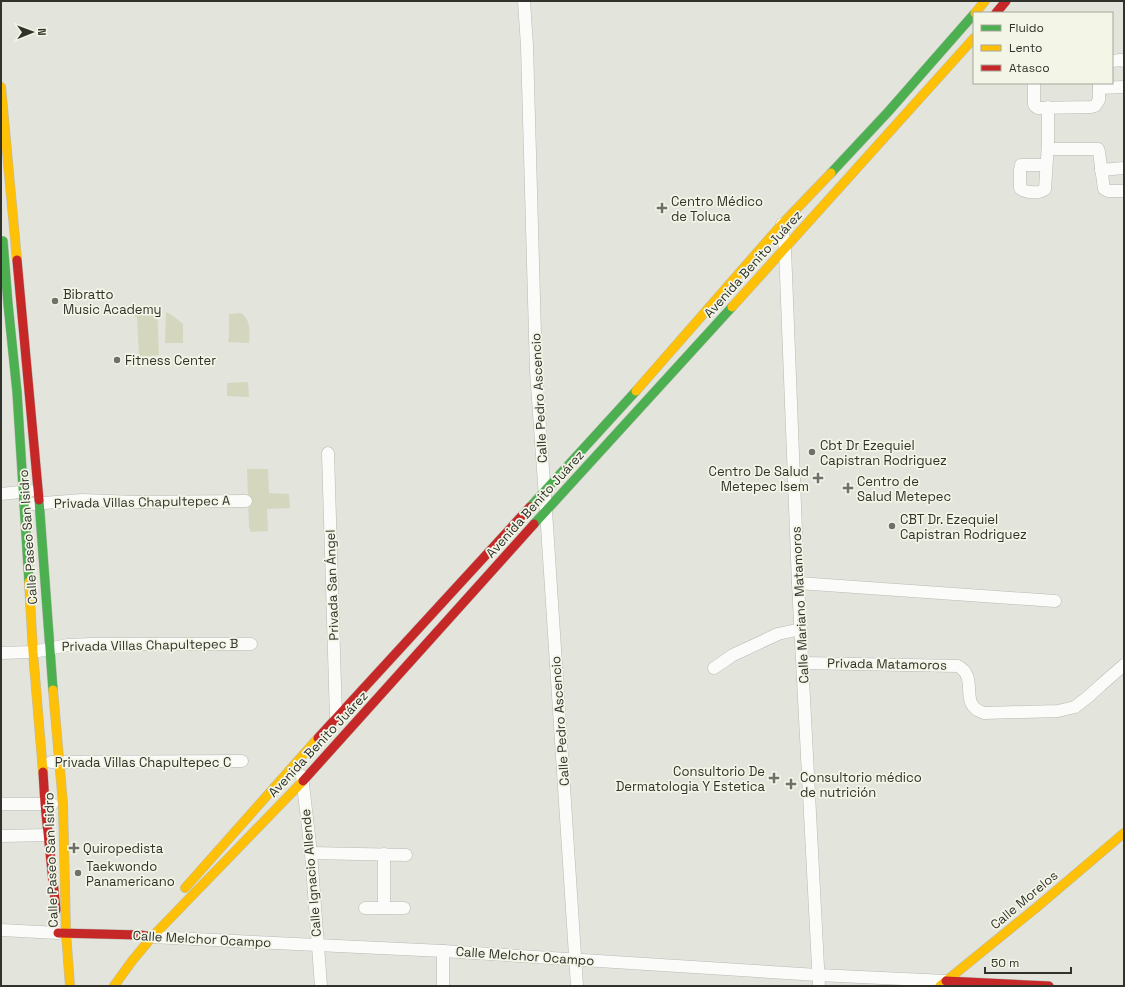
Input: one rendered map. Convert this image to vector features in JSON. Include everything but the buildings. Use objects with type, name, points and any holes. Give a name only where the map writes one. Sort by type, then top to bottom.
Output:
[{"type":"main road","name":"Avenida Benito Juárez","points":[[975,12],[985,1]]},
{"type":"main road","points":[[997,12],[1006,1]]},
{"type":"main road","name":"Avenida Benito Juárez","points":[[114,986],[132,961],[146,936],[211,858],[336,718],[643,383],[782,224],[888,112],[973,14]]},
{"type":"main road","name":"Avenida Benito Juárez","points":[[146,936],[303,781],[973,39]]},
{"type":"main road","name":"Calle Paseo San Isidro","points":[[1,87],[38,490],[63,804],[62,986]]},
{"type":"main road","name":"Calle Paseo San Isidro","points":[[3,235],[16,388],[33,652],[43,762],[45,804],[48,835],[70,986]]},
{"type":"main road","points":[[29,579],[44,578]]},
{"type":"main road","name":"Calle Morelos","points":[[943,983],[1037,907],[1124,833]]},
{"type":"main road","name":"Calle Melchor Ocampo","points":[[62,933],[146,936]]},
{"type":"main road","name":"Calle Melchor Ocampo","points":[[943,983],[1049,986]]},
{"type":"street","name":"Calle Pedro Ascencio","points":[[524,1],[536,371],[577,986]]},
{"type":"street","points":[[1113,61],[1124,61]]},
{"type":"street","points":[[1034,84],[1035,106],[1038,108],[1091,107],[1095,106],[1099,100],[1099,86],[1124,87]]},
{"type":"street","points":[[1046,165],[1048,149],[1048,107]]},
{"type":"street","points":[[1048,149],[1098,149],[1104,189],[1108,191],[1124,191]]},
{"type":"street","points":[[1101,170],[1124,168]]},
{"type":"street","name":"Calle Mariano Matamoros","points":[[782,224],[785,249],[798,583],[818,981]]},
{"type":"street","name":"Privada San Ángel","points":[[328,453],[336,718]]},
{"type":"street","points":[[1,494],[24,498],[38,490]]},
{"type":"street","name":"Privada Villas Chapultepec A","points":[[24,498],[39,503],[82,500],[136,502],[246,501]]},
{"type":"street","points":[[798,583],[1055,601]]},
{"type":"street","points":[[714,668],[733,654],[778,634],[801,629]]},
{"type":"street","name":"Privada Villas Chapultepec B","points":[[1,653],[33,652],[68,645],[92,644],[250,644]]},
{"type":"street","name":"Privada Matamoros","points":[[803,662],[958,666],[967,673],[969,698],[973,707],[978,711],[984,712],[1058,711],[1075,708],[1124,664]]},
{"type":"street","name":"Calle Ignacio Allende","points":[[300,760],[312,853],[317,945],[321,986]]},
{"type":"street","name":"Privada Villas Chapultepec C","points":[[43,762],[242,761]]},
{"type":"street","points":[[1,804],[63,804]]},
{"type":"street","points":[[1,836],[48,835]]},
{"type":"street","points":[[312,853],[406,855]]},
{"type":"street","points":[[384,854],[384,908]]},
{"type":"street","points":[[365,908],[404,908]]},
{"type":"street","name":"Calle Melchor Ocampo","points":[[1,930],[62,933]]},
{"type":"street","name":"Calle Melchor Ocampo","points":[[146,936],[576,959],[818,981],[943,983]]},
{"type":"street","points":[[443,951],[443,986]]},
{"type":"green space","points":[[132,307],[157,308],[159,355],[139,357],[137,317],[131,315]]},
{"type":"green space","points":[[166,312],[183,324],[183,343],[165,343]]},
{"type":"green space","points":[[241,313],[247,319],[250,331],[249,343],[228,342],[229,314]]},
{"type":"green space","points":[[248,382],[249,397],[227,396],[227,383]]},
{"type":"green space","points":[[247,469],[268,469],[269,493],[289,494],[290,508],[267,509],[268,531],[251,532],[249,527]]},
{"type":"traffic: fast","points":[[831,173],[888,112],[973,15]]},
{"type":"traffic: fast","points":[[3,241],[17,392],[29,582]]},
{"type":"traffic: fast","points":[[534,524],[732,307]]},
{"type":"traffic: fast","points":[[530,507],[636,391]]},
{"type":"traffic: fast","points":[[39,500],[53,690]]},
{"type":"traffic: slow","points":[[976,12],[985,1]]},
{"type":"traffic: slow","points":[[732,307],[973,39]]},
{"type":"traffic: slow","points":[[1,87],[17,260]]},
{"type":"traffic: slow","points":[[636,391],[782,224],[831,173]]},
{"type":"traffic: slow","points":[[29,582],[43,772]]},
{"type":"traffic: slow","points":[[53,690],[63,804],[66,933],[70,986]]},
{"type":"traffic: slow","points":[[185,888],[318,738]]},
{"type":"traffic: slow","points":[[114,986],[152,937],[303,781]]},
{"type":"traffic: slow","points":[[940,986],[1037,907],[1124,833]]},
{"type":"traffic: jam","points":[[997,12],[1006,1]]},
{"type":"traffic: jam","points":[[17,260],[39,500]]},
{"type":"traffic: jam","points":[[318,738],[530,507]]},
{"type":"traffic: jam","points":[[303,781],[534,524]]},
{"type":"traffic: jam","points":[[43,772],[56,910]]},
{"type":"traffic: jam","points":[[58,933],[140,935],[152,937]]},
{"type":"traffic: jam","points":[[946,981],[1049,986]]},
{"type":"place","name":"Centro Médico de Toluca","points":[[662,208]]},
{"type":"place","name":"Bibratto Music Academy","points":[[55,301]]},
{"type":"place","name":"Fitness Center","points":[[117,360]]},
{"type":"place","name":"Cbt Dr Ezequiel Capistran Rodriguez","points":[[812,452]]},
{"type":"place","name":"Centro De Salud Metepec Isem","points":[[818,478]]},
{"type":"place","name":"Centro de Salud Metepec","points":[[848,488]]},
{"type":"place","name":"CBT Dr. Ezequiel Capistran Rodriguez","points":[[892,526]]},
{"type":"place","name":"Consultorio De Dermatologia Y Estetica","points":[[774,778]]},
{"type":"place","name":"Consultorio médico de nutrición","points":[[791,784]]},
{"type":"place","name":"Quiropedista","points":[[74,848]]},
{"type":"place","name":"Taekwondo Panamericano","points":[[78,873]]}]
